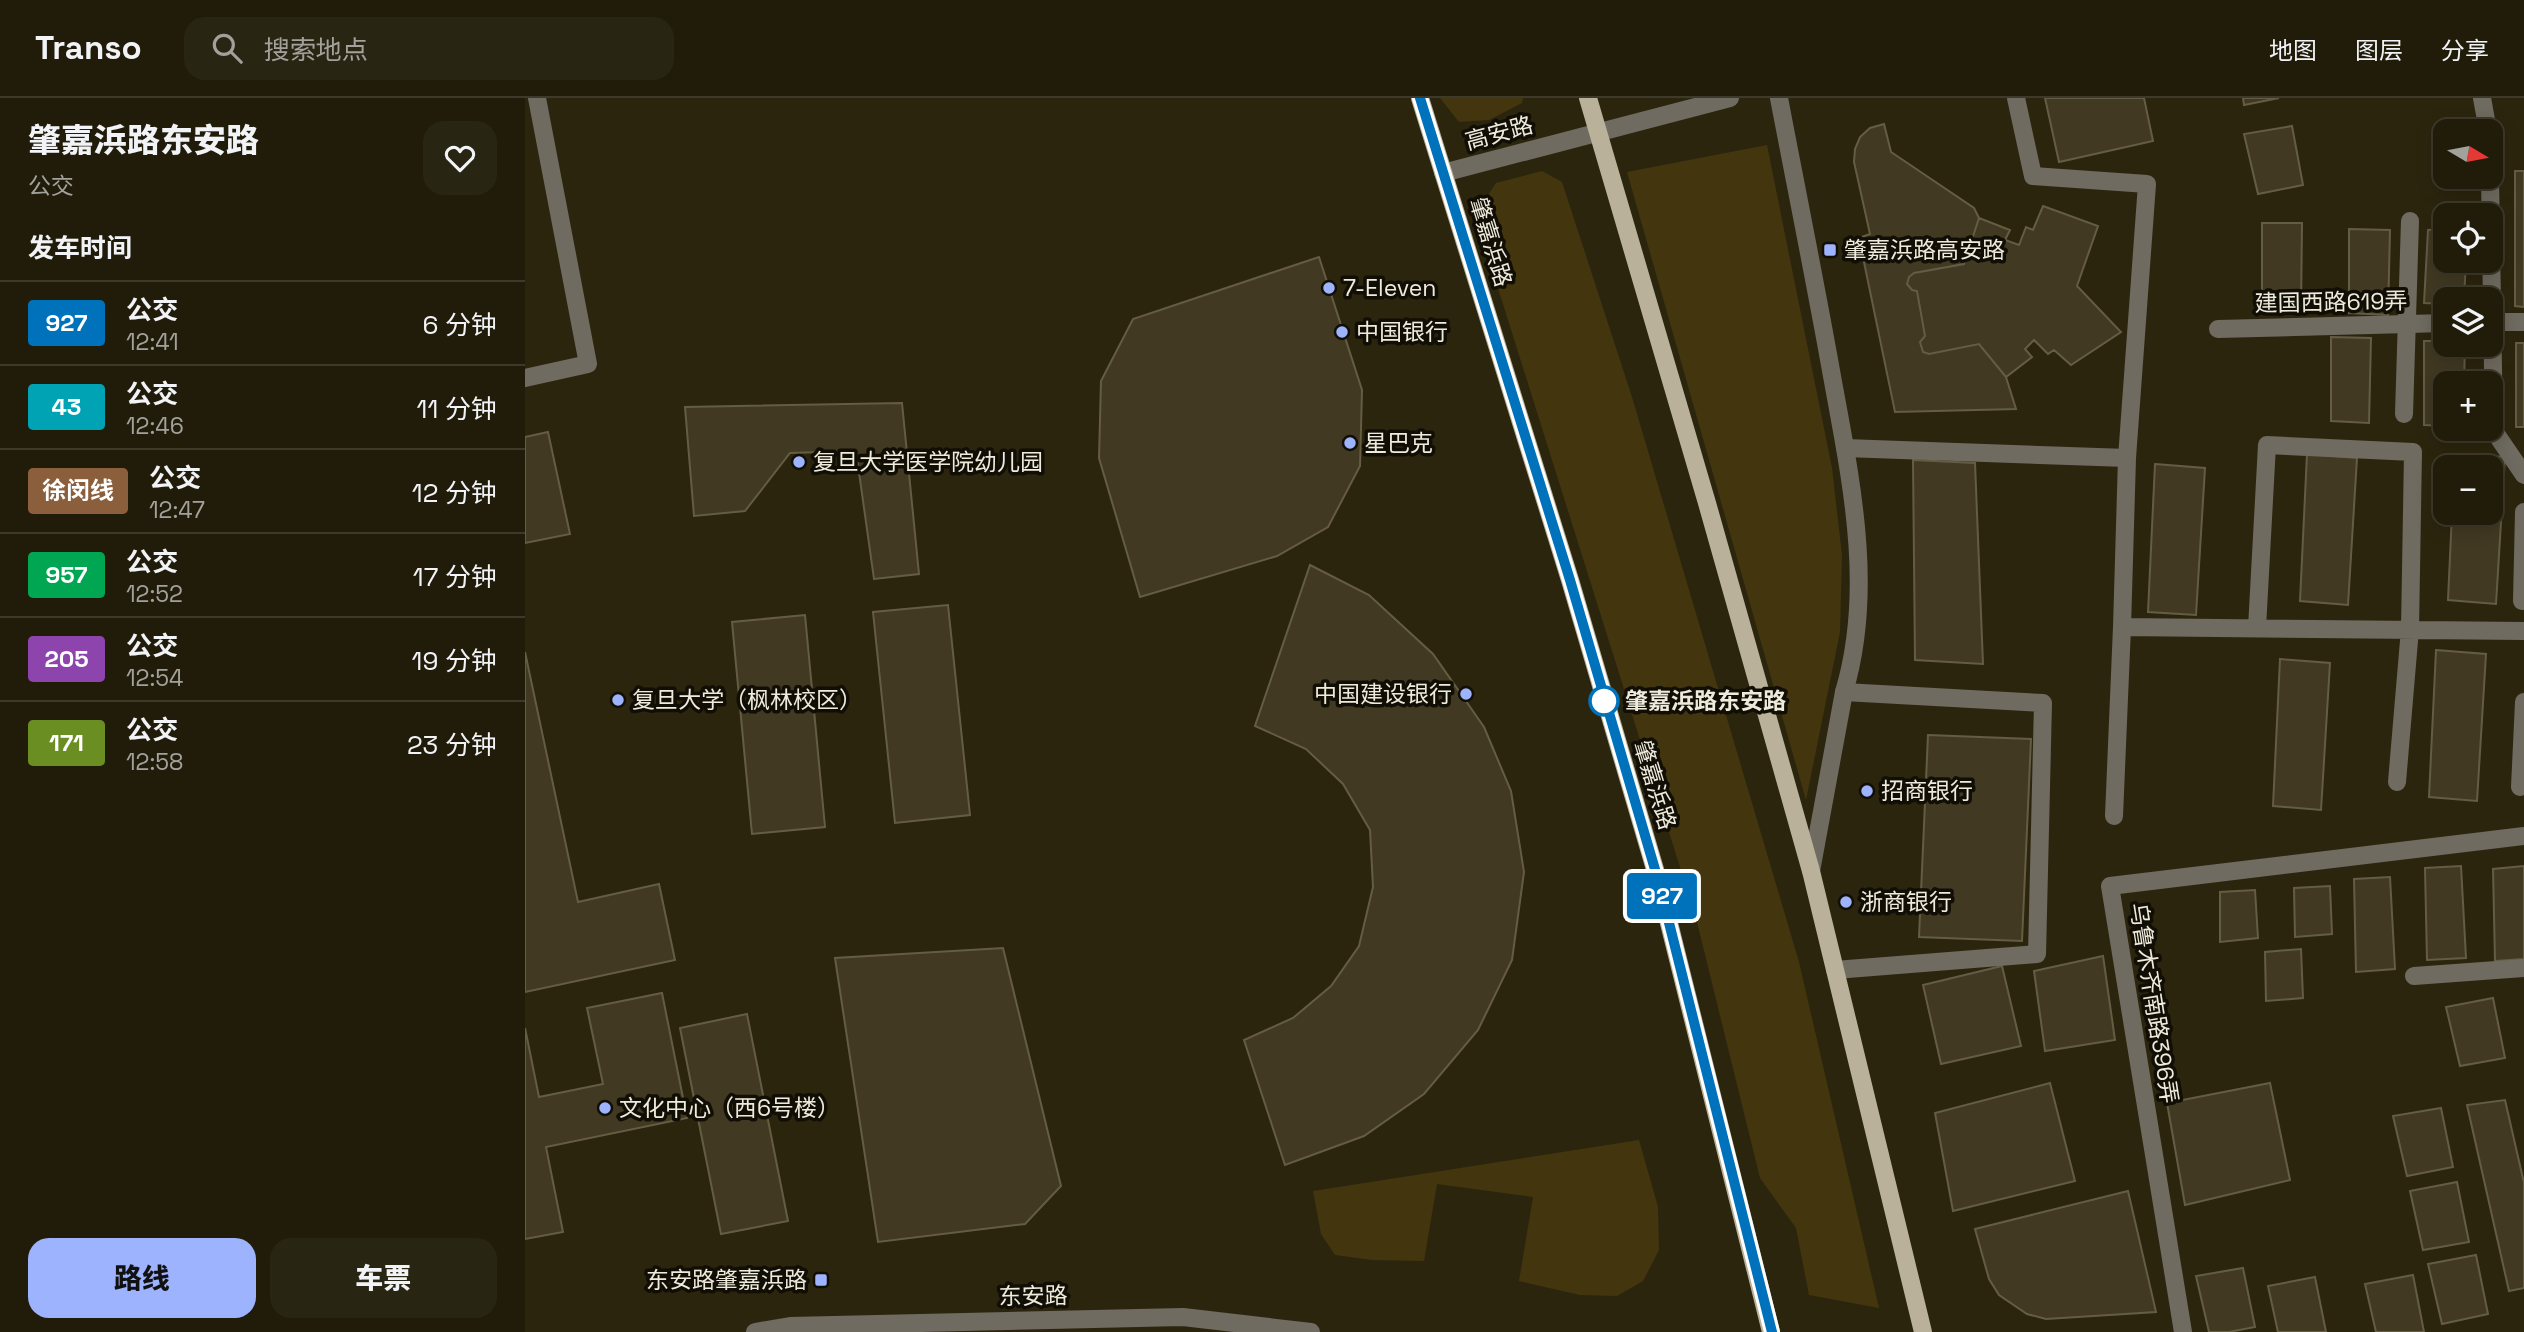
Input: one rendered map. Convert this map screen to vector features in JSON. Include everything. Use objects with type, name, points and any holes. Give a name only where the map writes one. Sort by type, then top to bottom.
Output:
[{"type":"main road","name":"肇嘉浜路","points":[[1420,98],[1566,567],[1659,883],[1772,1332]]},
{"type":"main road","points":[[1588,98],[1811,871],[1923,1332]]},
{"type":"street","points":[[525,378],[588,364],[537,98]]},
{"type":"street","name":"高安路","points":[[1443,173],[1730,98]]},
{"type":"street","points":[[1779,98],[1845,448],[1857,529],[1860,606],[1811,871]]},
{"type":"street","points":[[2016,98],[2033,176],[2147,184],[2127,458],[2113,816]]},
{"type":"street","points":[[2482,98],[2486,119]]},
{"type":"street","points":[[2490,189],[2491,287]]},
{"type":"street","points":[[2404,414],[2410,221]]},
{"type":"street","points":[[2503,323],[2524,322]]},
{"type":"street","name":"建国西路619弄","points":[[2218,329],[2433,323]]},
{"type":"street","points":[[2492,357],[2494,431],[2524,475]]},
{"type":"street","points":[[2257,628],[2267,445],[2413,452],[2410,629],[2397,782]]},
{"type":"street","points":[[1845,448],[2127,458]]},
{"type":"street","points":[[2522,601],[2524,512]]},
{"type":"street","points":[[2122,627],[2524,631]]},
{"type":"street","points":[[1835,970],[2037,954],[2043,703],[1844,692]]},
{"type":"street","points":[[2520,787],[2524,702]]},
{"type":"street","name":"乌鲁木齐南路396弄","points":[[2183,1332],[2110,886],[2524,836]]},
{"type":"street","points":[[2414,976],[2524,968]]},
{"type":"street","name":"东安路","points":[[755,1332],[790,1326],[1183,1317],[1311,1332]]},
{"type":"shaded area","points":[[1440,98],[1523,98],[1522,103],[1489,120],[1459,122]]},
{"type":"shaded area","points":[[1767,145],[1832,468],[1842,555],[1840,632],[1806,800],[1627,172]]},
{"type":"shaded area","points":[[1542,171],[1562,182],[1632,397],[1799,962],[1879,1308],[1809,1295],[1796,1228],[1760,1178],[1696,918],[1475,215],[1496,183]]},
{"type":"shaded area","points":[[1639,1140],[1658,1207],[1659,1250],[1643,1281],[1617,1296],[1580,1295],[1519,1281],[1533,1197],[1437,1184],[1424,1261],[1372,1260],[1335,1255],[1321,1234],[1313,1191]]},
{"type":"building","points":[[2045,98],[2144,98],[2153,141],[2059,162]]},
{"type":"building","points":[[2243,98],[2279,98],[2244,105]]},
{"type":"building","points":[[1884,124],[1891,152],[1974,208],[1979,218],[2010,230],[2005,240],[2019,245],[2026,227],[2033,230],[2043,206],[2098,226],[2077,286],[2121,332],[2071,365],[2054,350],[2048,354],[2034,340],[2025,349],[2032,357],[2006,377],[2016,409],[1895,412],[1859,238],[1870,234],[1854,162],[1860,137],[1870,128]]},
{"type":"building","points":[[2292,126],[2303,185],[2258,194],[2244,134]]},
{"type":"building","points":[[2515,171],[2524,171],[2524,307],[2515,306]]},
{"type":"building","points":[[2043,206],[2098,226],[2077,286],[2121,332],[2071,365],[2054,350],[2048,354],[2034,340],[2025,349],[2032,357],[2006,377],[1979,344],[1929,354],[1923,352],[1920,342],[1925,336],[1917,291],[1907,284],[1909,277],[1914,273],[1964,264],[1979,218],[2010,230],[2005,240],[2019,245],[2026,227],[2033,230]]},
{"type":"building","points":[[2262,223],[2302,223],[2301,309],[2262,306]]},
{"type":"building","points":[[2349,229],[2390,230],[2388,315],[2349,313]]},
{"type":"building","points":[[2428,230],[2433,230],[2433,273],[2465,273],[2465,287],[2433,287],[2433,303],[2424,303]]},
{"type":"building","points":[[1319,257],[1362,390],[1360,466],[1328,527],[1277,556],[1140,597],[1099,458],[1101,381],[1133,319]]},
{"type":"building","points":[[2331,337],[2371,338],[2369,423],[2331,421]]},
{"type":"building","points":[[2424,341],[2433,341],[2433,357],[2465,357],[2464,371],[2433,371],[2433,425],[2424,425]]},
{"type":"building","points":[[2516,343],[2524,343],[2524,427],[2516,427]]},
{"type":"building","name":"复旦大学医学院幼儿园","points":[[902,403],[919,574],[874,579],[856,451],[790,453],[745,511],[694,516],[685,407]]},
{"type":"building","points":[[548,432],[570,534],[525,543],[525,437]]},
{"type":"building","points":[[2307,454],[2357,458],[2348,605],[2300,601]]},
{"type":"building","points":[[2503,457],[2505,457],[2503,490]]},
{"type":"building","points":[[1913,460],[1975,463],[1983,664],[1915,660]]},
{"type":"building","points":[[2155,464],[2205,468],[2196,615],[2148,612]]},
{"type":"building","points":[[2451,525],[2501,525],[2496,604],[2448,600]]},
{"type":"building","points":[[1310,565],[1369,595],[1433,654],[1484,727],[1511,791],[1524,872],[1512,960],[1478,1030],[1424,1094],[1364,1136],[1285,1165],[1244,1040],[1293,1018],[1331,986],[1359,946],[1373,887],[1370,830],[1343,784],[1306,749],[1255,726]]},
{"type":"building","points":[[948,605],[970,815],[895,823],[873,612]]},
{"type":"building","points":[[805,615],[825,827],[752,834],[732,622]]},
{"type":"building","points":[[2436,650],[2486,654],[2477,801],[2429,797]]},
{"type":"building","points":[[525,652],[578,902],[659,884],[675,960],[525,992]]},
{"type":"building","points":[[2280,659],[2330,663],[2321,810],[2273,806]]},
{"type":"building","points":[[1928,735],[2031,739],[2022,941],[1919,937]]},
{"type":"building","points":[[2461,866],[2466,958],[2427,960],[2425,868]]},
{"type":"building","points":[[2524,866],[2524,959],[2495,961],[2493,869]]},
{"type":"building","points":[[2390,877],[2395,969],[2356,972],[2354,879]]},
{"type":"building","points":[[2330,886],[2332,934],[2295,937],[2294,888]]},
{"type":"building","points":[[2255,890],[2258,938],[2220,942],[2220,892]]},
{"type":"building","points":[[1003,948],[1061,1186],[1025,1224],[878,1242],[835,958]]},
{"type":"building","points":[[2301,949],[2303,998],[2266,1001],[2265,952]]},
{"type":"building","points":[[2103,956],[2115,1040],[2045,1051],[2034,971]]},
{"type":"building","points":[[2002,966],[2021,1046],[1941,1064],[1923,985]]},
{"type":"building","name":"文化中心（西6号楼）","points":[[662,993],[687,1118],[546,1147],[563,1232],[525,1239],[525,1028],[539,1097],[603,1084],[587,1008]]},
{"type":"building","points":[[2493,998],[2505,1058],[2460,1066],[2446,1007]]},
{"type":"building","points":[[747,1014],[788,1221],[721,1234],[680,1028]]},
{"type":"building","points":[[2050,1083],[2075,1181],[1953,1211],[1935,1113]]},
{"type":"building","points":[[2270,1083],[2290,1180],[2185,1205],[2167,1103]]},
{"type":"building","points":[[2505,1100],[2524,1183],[2524,1288],[2509,1291],[2467,1105]]},
{"type":"building","points":[[2441,1108],[2453,1167],[2407,1176],[2393,1116]]},
{"type":"building","points":[[2457,1182],[2469,1242],[2423,1250],[2410,1191]]},
{"type":"building","points":[[2128,1191],[2156,1312],[2046,1319],[2027,1314],[1999,1295],[1989,1279],[1975,1229]]},
{"type":"building","points":[[2476,1255],[2488,1314],[2442,1324],[2428,1264]]},
{"type":"building","points":[[2243,1268],[2255,1327],[2229,1332],[2209,1332],[2196,1276]]},
{"type":"building","points":[[2413,1275],[2424,1332],[2376,1332],[2365,1284]]},
{"type":"building","points":[[2315,1277],[2326,1332],[2278,1332],[2268,1286]]},
{"type":"bus line","name":"927","points":[[1420,98],[1570,580],[1659,883],[1772,1332]]},
{"type":"place","name":"肇嘉浜路高安路","points":[[1830,250]]},
{"type":"place","name":"7-Eleven","points":[[1329,288]]},
{"type":"place","name":"中国银行","points":[[1342,332]]},
{"type":"place","name":"星巴克","points":[[1350,443]]},
{"type":"place","name":"复旦大学医学院幼儿园","points":[[799,462]]},
{"type":"place","name":"中国建设银行","points":[[1466,694]]},
{"type":"place","name":"复旦大学（枫林校区）","points":[[618,700]]},
{"type":"place","name":"肇嘉浜路东安路","points":[[1604,701]]},
{"type":"place","name":"招商银行","points":[[1867,791]]},
{"type":"place","name":"浙商银行","points":[[1846,902]]},
{"type":"place","name":"文化中心（西6号楼）","points":[[605,1108]]},
{"type":"place","name":"东安路肇嘉浜路","points":[[821,1280]]}]
